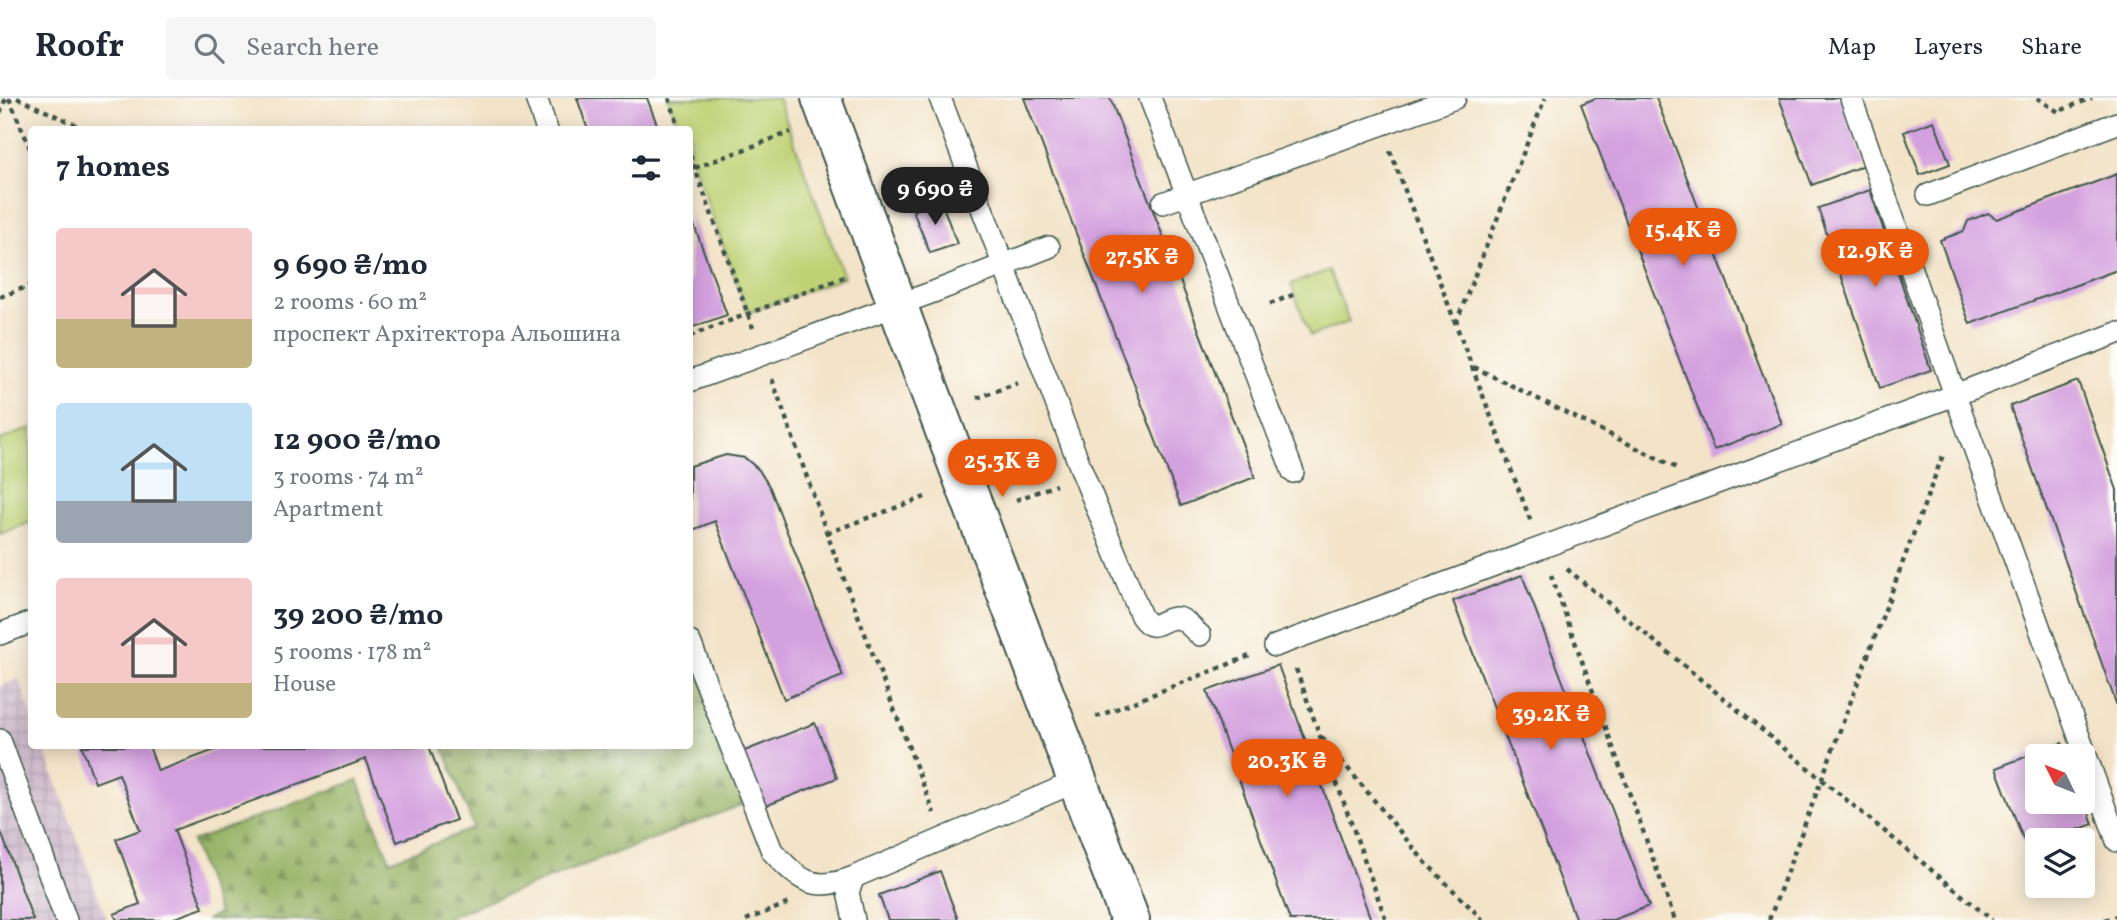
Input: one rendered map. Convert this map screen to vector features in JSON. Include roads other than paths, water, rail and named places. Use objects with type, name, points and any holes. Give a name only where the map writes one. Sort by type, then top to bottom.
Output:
[{"type":"street","points":[[821,98],[1130,920]]},
{"type":"lane","points":[[536,98],[546,126]]},
{"type":"lane","points":[[940,98],[1083,474],[1145,622],[1151,626],[1177,618],[1200,635]]},
{"type":"lane","points":[[1150,98],[1293,472]]},
{"type":"lane","points":[[1163,203],[1455,98]]},
{"type":"lane","points":[[1851,98],[2117,841]]},
{"type":"lane","points":[[1928,195],[2117,123]]},
{"type":"lane","points":[[693,381],[1049,247]]},
{"type":"lane","points":[[1280,644],[1712,485],[1958,402],[2117,333]]},
{"type":"lane","points":[[0,634],[28,624]]},
{"type":"lane","points":[[693,650],[772,851],[804,881],[818,885],[838,884],[1077,782]]},
{"type":"lane","points":[[0,740],[66,920]]},
{"type":"lane","points":[[854,920],[848,892],[855,877]]}]
